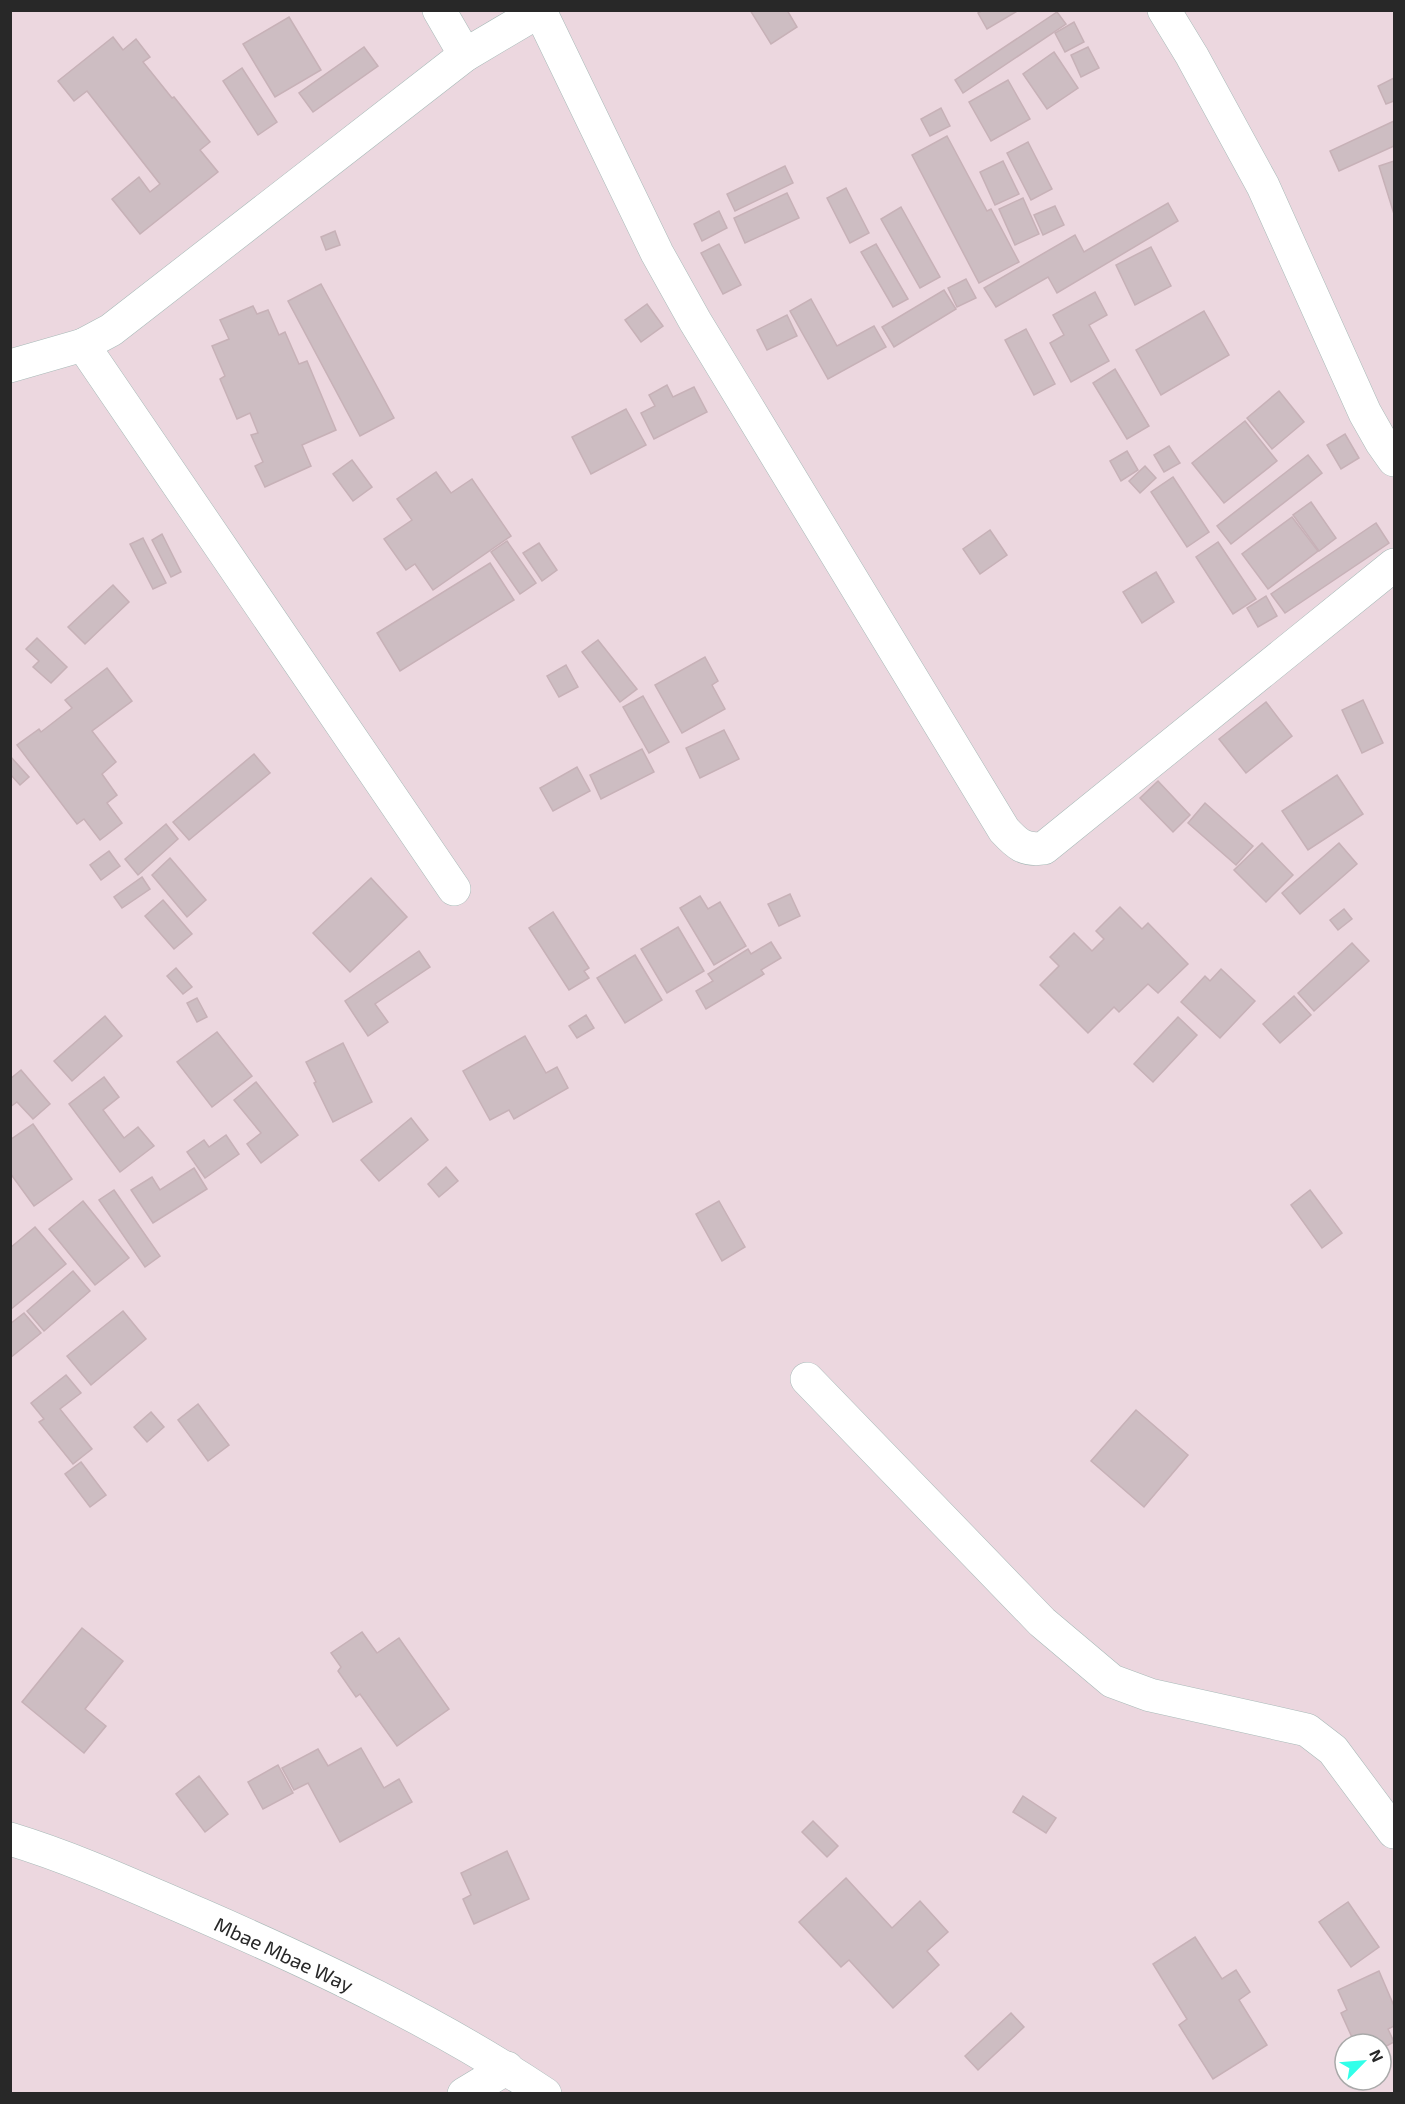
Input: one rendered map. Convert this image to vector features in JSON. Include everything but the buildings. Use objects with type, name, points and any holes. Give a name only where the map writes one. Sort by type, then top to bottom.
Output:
[{"type":"street","points":[[439,10],[465,54]]},
{"type":"street","points":[[1164,10],[1192,56],[1263,186],[1365,413],[1382,443],[1395,460]]},
{"type":"street","points":[[10,366],[82,345],[111,330],[465,54],[540,11],[657,253],[695,321],[1004,830],[1016,842],[1030,850],[1044,848],[1395,565]]},
{"type":"street","points":[[82,345],[454,889]]},
{"type":"street","points":[[807,1378],[1042,1622],[1112,1681],[1150,1695],[1307,1730],[1333,1750],[1395,1832]]},
{"type":"street","name":"Mbae Mbae Way","points":[[10,1839],[60,1854],[275,1948],[372,1995],[507,2068],[545,2094]]},
{"type":"street","points":[[464,2094],[507,2068]]}]
